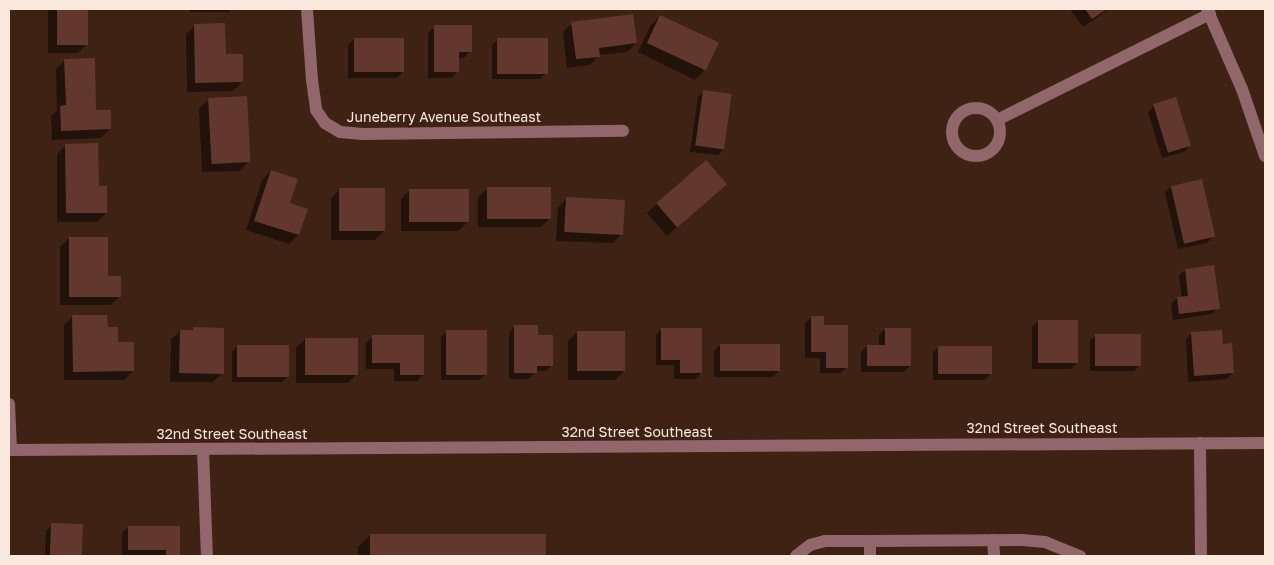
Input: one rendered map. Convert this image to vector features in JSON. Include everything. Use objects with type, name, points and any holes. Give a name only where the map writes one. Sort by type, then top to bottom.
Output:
[{"type":"street","name":"Juneberry Avenue Southeast","points":[[307,9],[316,110],[326,123],[340,132],[363,134],[623,131]]},
{"type":"street","points":[[997,120],[1209,12],[1242,89],[1265,156]]},
{"type":"street","points":[[9,404],[10,450]]},
{"type":"street","points":[[1200,443],[1201,556]]},
{"type":"street","name":"32nd Street Southeast","points":[[10,450],[1265,443]]},
{"type":"street","points":[[203,449],[207,556]]},
{"type":"street","points":[[993,540],[994,556]]},
{"type":"street","points":[[796,556],[810,545],[825,541],[993,540],[1046,542],[1059,552],[1080,556]]},
{"type":"street","points":[[870,541],[870,556]]},
{"type":"building","points":[[57,9],[88,9],[88,45],[57,45]]},
{"type":"building","points":[[1085,9],[1107,9],[1092,19]]},
{"type":"building","points":[[633,14],[637,43],[599,48],[600,57],[576,59],[571,22]]},
{"type":"building","points":[[660,15],[719,42],[706,71],[647,43]]},
{"type":"building","points":[[225,23],[226,54],[243,54],[243,82],[195,83],[194,24]]},
{"type":"building","points":[[434,25],[472,25],[472,52],[459,52],[459,72],[434,72]]},
{"type":"building","points":[[354,38],[404,38],[404,72],[354,72]]},
{"type":"building","points":[[497,38],[548,38],[548,74],[497,74]]},
{"type":"building","points":[[95,58],[96,110],[111,110],[111,129],[61,131],[60,106],[66,105],[64,59]]},
{"type":"building","points":[[703,90],[732,94],[724,149],[695,145]]},
{"type":"building","points":[[247,96],[250,162],[212,164],[208,98]]},
{"type":"building","points":[[1176,97],[1191,146],[1168,153],[1153,104]]},
{"type":"building","points":[[98,143],[99,186],[107,186],[107,213],[66,213],[65,144]]},
{"type":"building","points":[[706,160],[727,184],[677,227],[656,203]]},
{"type":"building","points":[[271,170],[298,179],[290,203],[308,209],[299,235],[254,221]]},
{"type":"building","points":[[1202,179],[1215,236],[1184,244],[1171,186]]},
{"type":"building","points":[[487,187],[551,187],[551,219],[487,219]]},
{"type":"building","points":[[339,188],[385,188],[385,231],[339,231]]},
{"type":"building","points":[[409,189],[469,189],[469,222],[409,222]]},
{"type":"building","points":[[566,197],[625,200],[623,235],[564,232]]},
{"type":"building","points":[[69,237],[108,237],[108,276],[121,276],[121,297],[69,297]]},
{"type":"building","points":[[1214,265],[1220,309],[1179,314],[1177,297],[1188,296],[1185,269]]},
{"type":"building","points":[[72,315],[107,315],[108,327],[118,327],[118,342],[134,342],[134,371],[73,372]]},
{"type":"building","points":[[811,316],[824,316],[824,325],[848,325],[848,368],[826,368],[826,352],[811,352]]},
{"type":"building","points":[[1038,320],[1078,320],[1078,363],[1038,363]]},
{"type":"building","points":[[514,325],[538,325],[538,335],[553,335],[553,366],[537,366],[537,373],[514,373]]},
{"type":"building","points":[[193,327],[224,328],[224,374],[179,373],[180,330],[193,330]]},
{"type":"building","points":[[661,328],[702,328],[702,373],[680,373],[680,360],[661,360]]},
{"type":"building","points":[[885,328],[911,328],[911,366],[867,366],[867,345],[885,345]]},
{"type":"building","points":[[446,330],[487,330],[487,375],[446,375]]},
{"type":"building","points":[[1222,330],[1223,344],[1232,343],[1234,373],[1194,376],[1191,332]]},
{"type":"building","points":[[577,331],[625,331],[625,371],[577,371]]},
{"type":"building","points":[[1095,334],[1141,334],[1141,366],[1095,366]]},
{"type":"building","points":[[372,335],[424,335],[424,375],[400,375],[400,363],[372,363]]},
{"type":"building","points":[[305,338],[358,338],[358,375],[305,375]]},
{"type":"building","points":[[720,344],[780,344],[780,371],[720,371]]},
{"type":"building","points":[[237,345],[289,345],[289,377],[237,377]]},
{"type":"building","points":[[938,346],[992,346],[992,374],[938,374]]},
{"type":"building","points":[[51,523],[83,524],[82,556],[50,556]]},
{"type":"building","points":[[128,526],[180,526],[180,556],[166,556],[166,550],[128,550]]},
{"type":"building","points":[[370,534],[546,534],[546,556],[370,556]]}]
